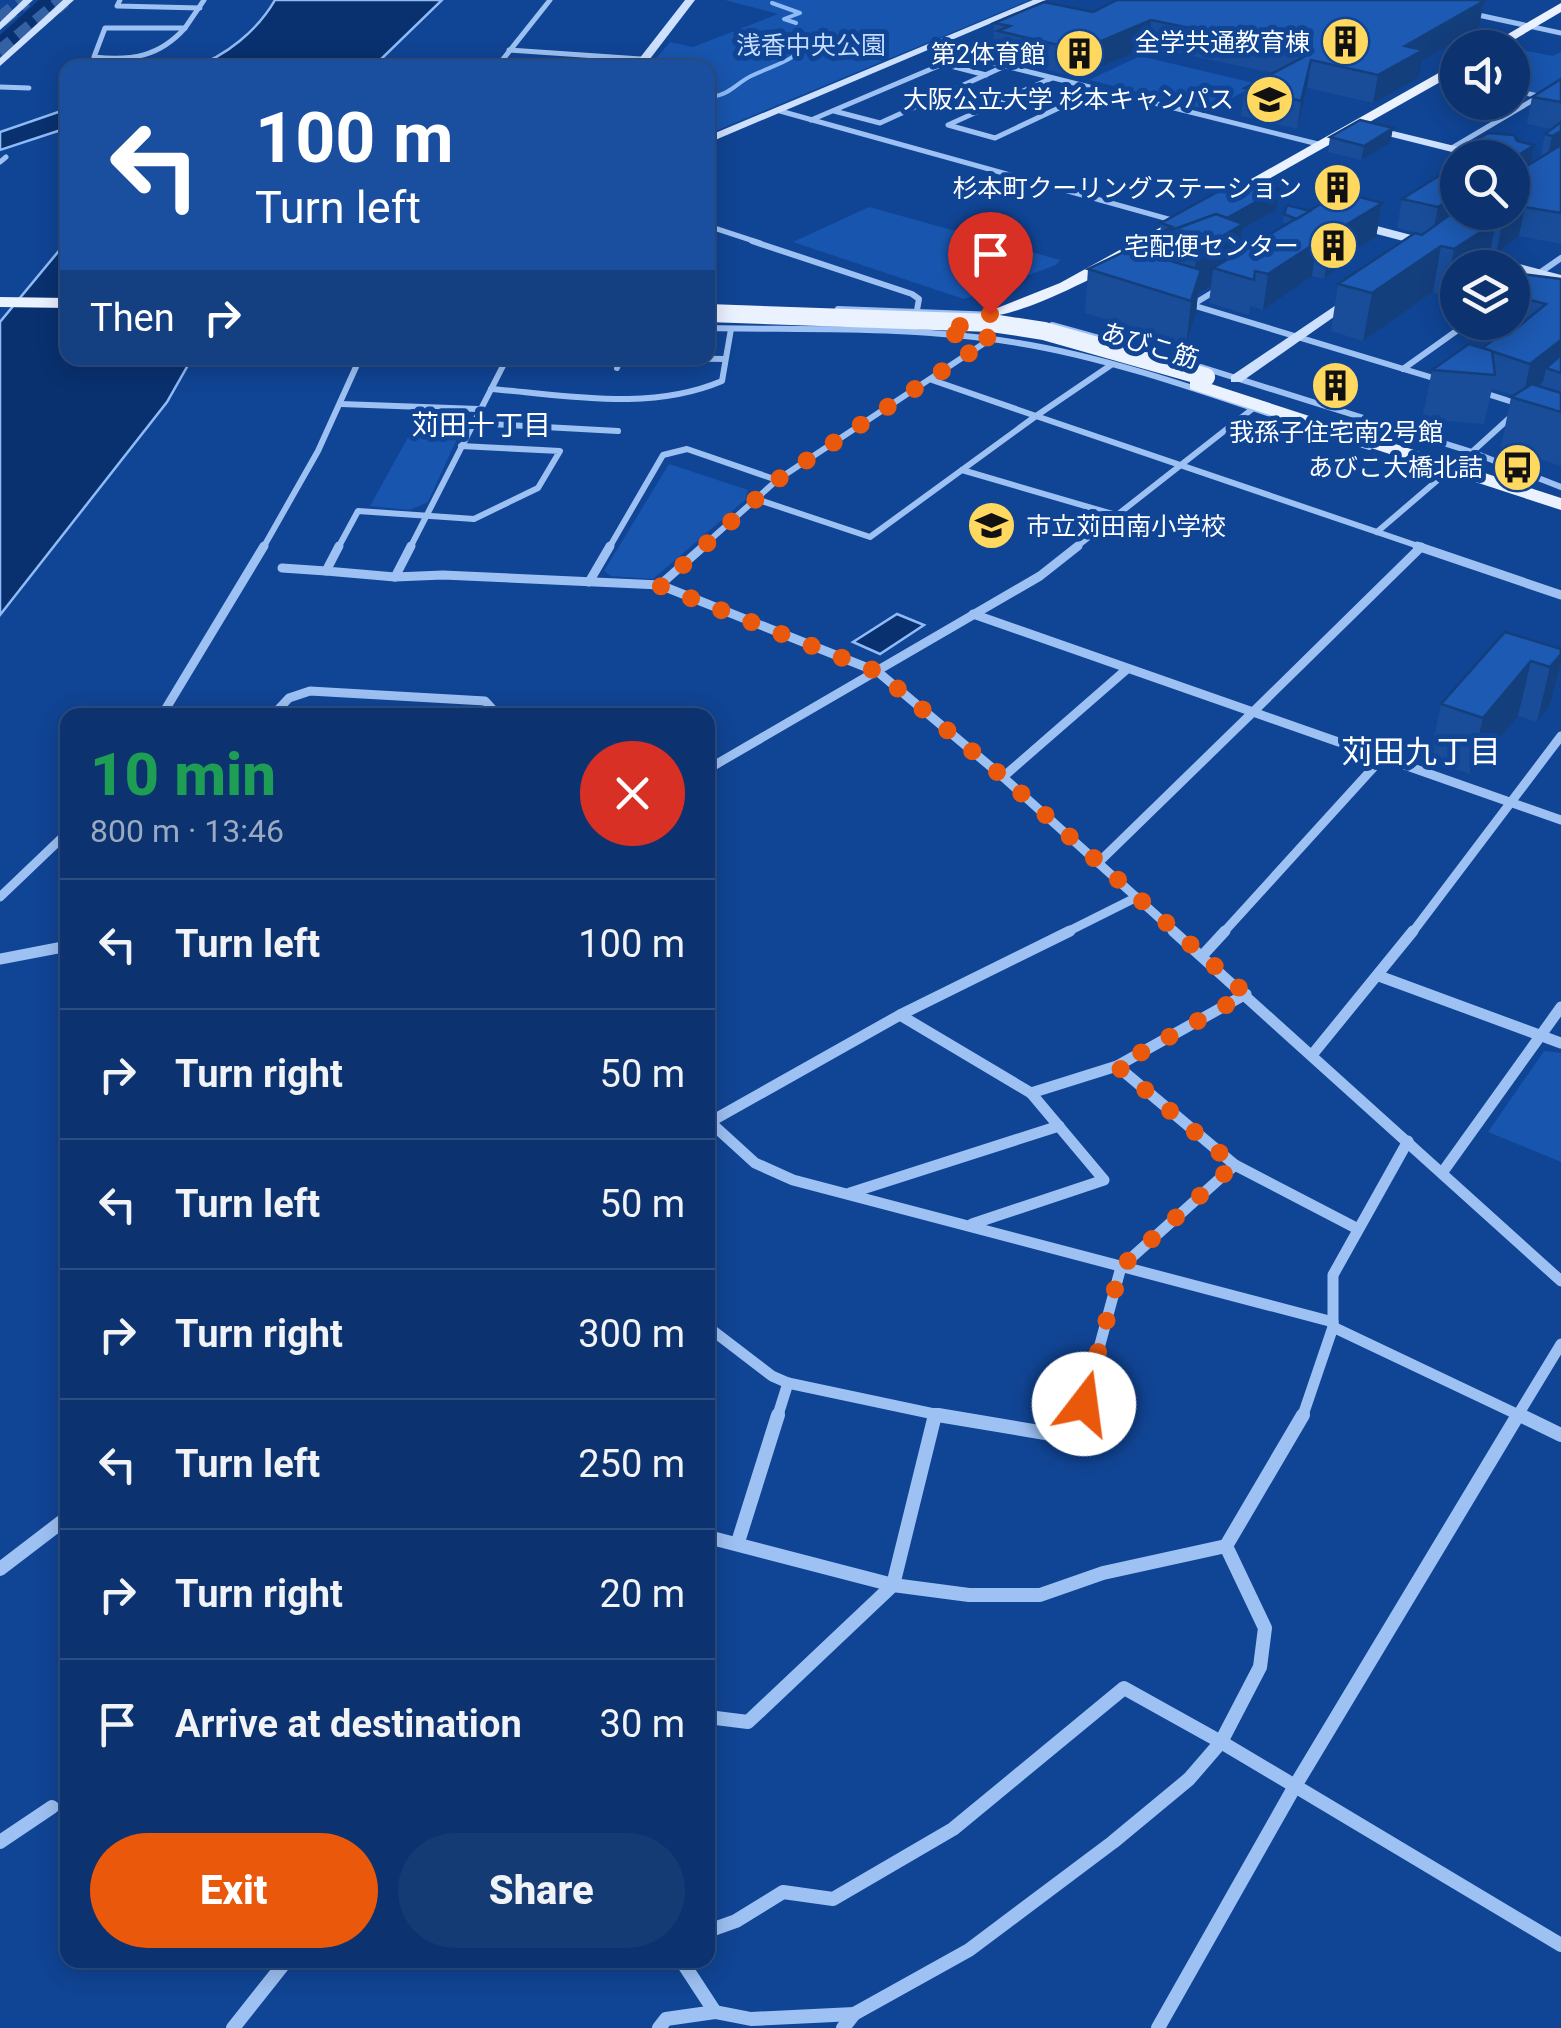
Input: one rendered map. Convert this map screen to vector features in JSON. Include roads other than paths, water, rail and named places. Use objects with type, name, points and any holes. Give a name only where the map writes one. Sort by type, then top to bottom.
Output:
[{"type":"main road","points":[[1521,30],[1561,8]]},
{"type":"main road","points":[[990,314],[1066,286],[1354,124],[1440,80]]},
{"type":"main road","points":[[0,302],[60,302]]},
{"type":"main road","points":[[0,310],[60,310]]},
{"type":"main road","name":"あびこ筋","points":[[715,310],[992,323],[1044,331],[1561,489]]},
{"type":"main road","name":"あびこ筋","points":[[715,325],[904,326],[986,332],[1089,352],[1201,381],[1561,505]]},
{"type":"street","points":[[0,26],[28,0]]},
{"type":"street","points":[[0,63],[69,0]]},
{"type":"street","points":[[200,8],[118,3],[94,57],[152,58],[165,51],[186,28],[200,8],[204,0]]},
{"type":"street","points":[[502,60],[550,0]]},
{"type":"street","points":[[642,60],[690,0]]},
{"type":"street","points":[[715,137],[1041,0]]},
{"type":"street","points":[[1464,12],[1561,33]]},
{"type":"street","points":[[104,28],[186,28]]},
{"type":"street","points":[[929,47],[1318,144]]},
{"type":"street","points":[[509,50],[602,60]]},
{"type":"street","points":[[811,120],[943,64],[986,75]]},
{"type":"street","points":[[833,111],[880,123],[1005,66]]},
{"type":"street","points":[[1052,78],[948,125],[995,138],[1098,89]]},
{"type":"street","points":[[0,87],[28,88]]},
{"type":"street","points":[[1530,94],[1561,101]]},
{"type":"street","points":[[1466,140],[1541,96]]},
{"type":"street","points":[[780,111],[1194,215]]},
{"type":"street","points":[[1354,124],[1440,145]]},
{"type":"street","points":[[1236,192],[1263,199]]},
{"type":"street","points":[[1335,219],[1561,280]]},
{"type":"street","points":[[715,228],[912,294],[919,299],[917,310]]},
{"type":"street","points":[[1419,256],[1452,234]]},
{"type":"street","points":[[1530,280],[1561,258]]},
{"type":"street","points":[[1192,305],[1224,286]]},
{"type":"street","points":[[1236,378],[1373,286]]},
{"type":"street","points":[[1177,300],[1455,384]]},
{"type":"street","points":[[820,309],[808,313],[806,326],[821,330]]},
{"type":"street","points":[[715,310],[990,314],[1082,332],[1472,452],[1561,489]]},
{"type":"street","points":[[942,333],[990,314]]},
{"type":"street","points":[[715,326],[942,333],[1061,350],[1561,505]]},
{"type":"street","points":[[490,388],[670,400],[703,392],[722,382],[731,329]]},
{"type":"street","points":[[1061,350],[1084,340],[1082,332]]},
{"type":"street","points":[[660,586],[777,480],[992,338]]},
{"type":"street","points":[[1403,369],[1444,340]]},
{"type":"street","points":[[715,359],[725,359]]},
{"type":"street","points":[[166,708],[265,548],[342,404],[357,365]]},
{"type":"street","points":[[395,577],[503,365]]},
{"type":"street","points":[[756,499],[870,537],[1111,366]]},
{"type":"street","points":[[932,380],[1561,595]]},
{"type":"street","points":[[1472,390],[1524,406]]},
{"type":"street","points":[[1472,452],[1536,395]]},
{"type":"street","points":[[342,404],[478,409]]},
{"type":"street","points":[[715,765],[1040,576],[1251,410]]},
{"type":"street","points":[[472,423],[601,427],[618,432]]},
{"type":"street","points":[[326,571],[358,511],[474,520],[538,488],[560,452],[461,446]]},
{"type":"street","points":[[589,582],[664,455],[686,449],[777,480]]},
{"type":"street","points":[[962,470],[1116,515]]},
{"type":"street","points":[[1377,532],[1448,472]]},
{"type":"street","points":[[1098,863],[1420,548]]},
{"type":"street","points":[[282,568],[395,577],[660,586],[878,672],[1003,777],[1561,1281]]},
{"type":"street","points":[[973,614],[1561,820]]},
{"type":"street","points":[[1003,777],[1127,669]]},
{"type":"street","points":[[277,708],[298,692],[354,692],[484,702],[490,708]]},
{"type":"street","points":[[1312,1055],[1379,976],[1561,736]]},
{"type":"street","points":[[1202,956],[1384,757]]},
{"type":"street","points":[[0,897],[60,840]]},
{"type":"street","points":[[715,1118],[900,1015],[1137,898]]},
{"type":"street","points":[[0,959],[60,948]]},
{"type":"street","points":[[1379,976],[1561,1042]]},
{"type":"street","points":[[1031,1093],[1117,1066],[1246,994]]},
{"type":"street","points":[[1442,1173],[1561,1008]]},
{"type":"street","points":[[900,1015],[1031,1093],[1104,1180],[971,1224]]},
{"type":"street","points":[[1117,1066],[1234,1165],[1358,1230]]},
{"type":"street","points":[[848,1194],[1058,1126]]},
{"type":"street","points":[[715,1128],[755,1163],[793,1180],[971,1224],[1333,1324],[1561,1435]]},
{"type":"street","points":[[715,1537],[893,1585],[969,1595],[1040,1595],[1102,1573],[1226,1546],[1300,1420],[1333,1324],[1333,1275],[1408,1142]]},
{"type":"street","points":[[715,1332],[772,1376],[788,1382],[936,1415],[1075,1438],[1121,1267],[1234,1165]]},
{"type":"street","points":[[1158,2028],[1295,1786],[1561,1344]]},
{"type":"street","points":[[738,1542],[788,1382]]},
{"type":"street","points":[[715,1718],[748,1722],[893,1585],[936,1415]]},
{"type":"street","points":[[0,1569],[60,1523]]},
{"type":"street","points":[[844,2028],[854,2014],[969,1950],[1114,1842],[1189,1779],[1221,1742],[1260,1667],[1265,1628],[1226,1546]]},
{"type":"street","points":[[715,1929],[784,1892],[833,1899],[954,1830],[1124,1688],[1561,1945]]},
{"type":"street","points":[[0,1842],[52,1807]]},
{"type":"street","points":[[233,2028],[281,1968]]},
{"type":"street","points":[[686,1968],[715,2012]]},
{"type":"street","points":[[659,2028],[666,2019],[715,2012],[751,2018],[854,2014]]},
{"type":"waterway","points":[[0,46],[51,0]]},
{"type":"waterway","points":[[772,3],[800,13],[784,19],[796,23]]},
{"type":"waterway","points":[[716,96],[792,57],[812,38]]},
{"type":"tunnel","points":[[0,20],[25,0]]},
{"type":"tunnel","points":[[0,53],[64,0]]},
{"type":"place","name":"全学共通教育棟","points":[[1345,42]]},
{"type":"place","name":"第2体育館","points":[[1080,54]]},
{"type":"place","name":"大阪公立大学 杉本キャンパス","points":[[1269,99]]},
{"type":"place","name":"杉本町クーリングステーション","points":[[1337,188]]},
{"type":"place","name":"宅配便センター","points":[[1334,246]]},
{"type":"place","name":"我孫子住宅南2号館","points":[[1336,386]]},
{"type":"place","name":"あびこ大橋北詰","points":[[1518,467]]},
{"type":"place","name":"市立苅田南小学校","points":[[991,526]]},
{"type":"district","name":"苅田十丁目","points":[[481,425]]},
{"type":"district","name":"苅田九丁目","points":[[1421,752]]},
{"type":"park label","name":"浅香中央公園","points":[[811,45]]}]
